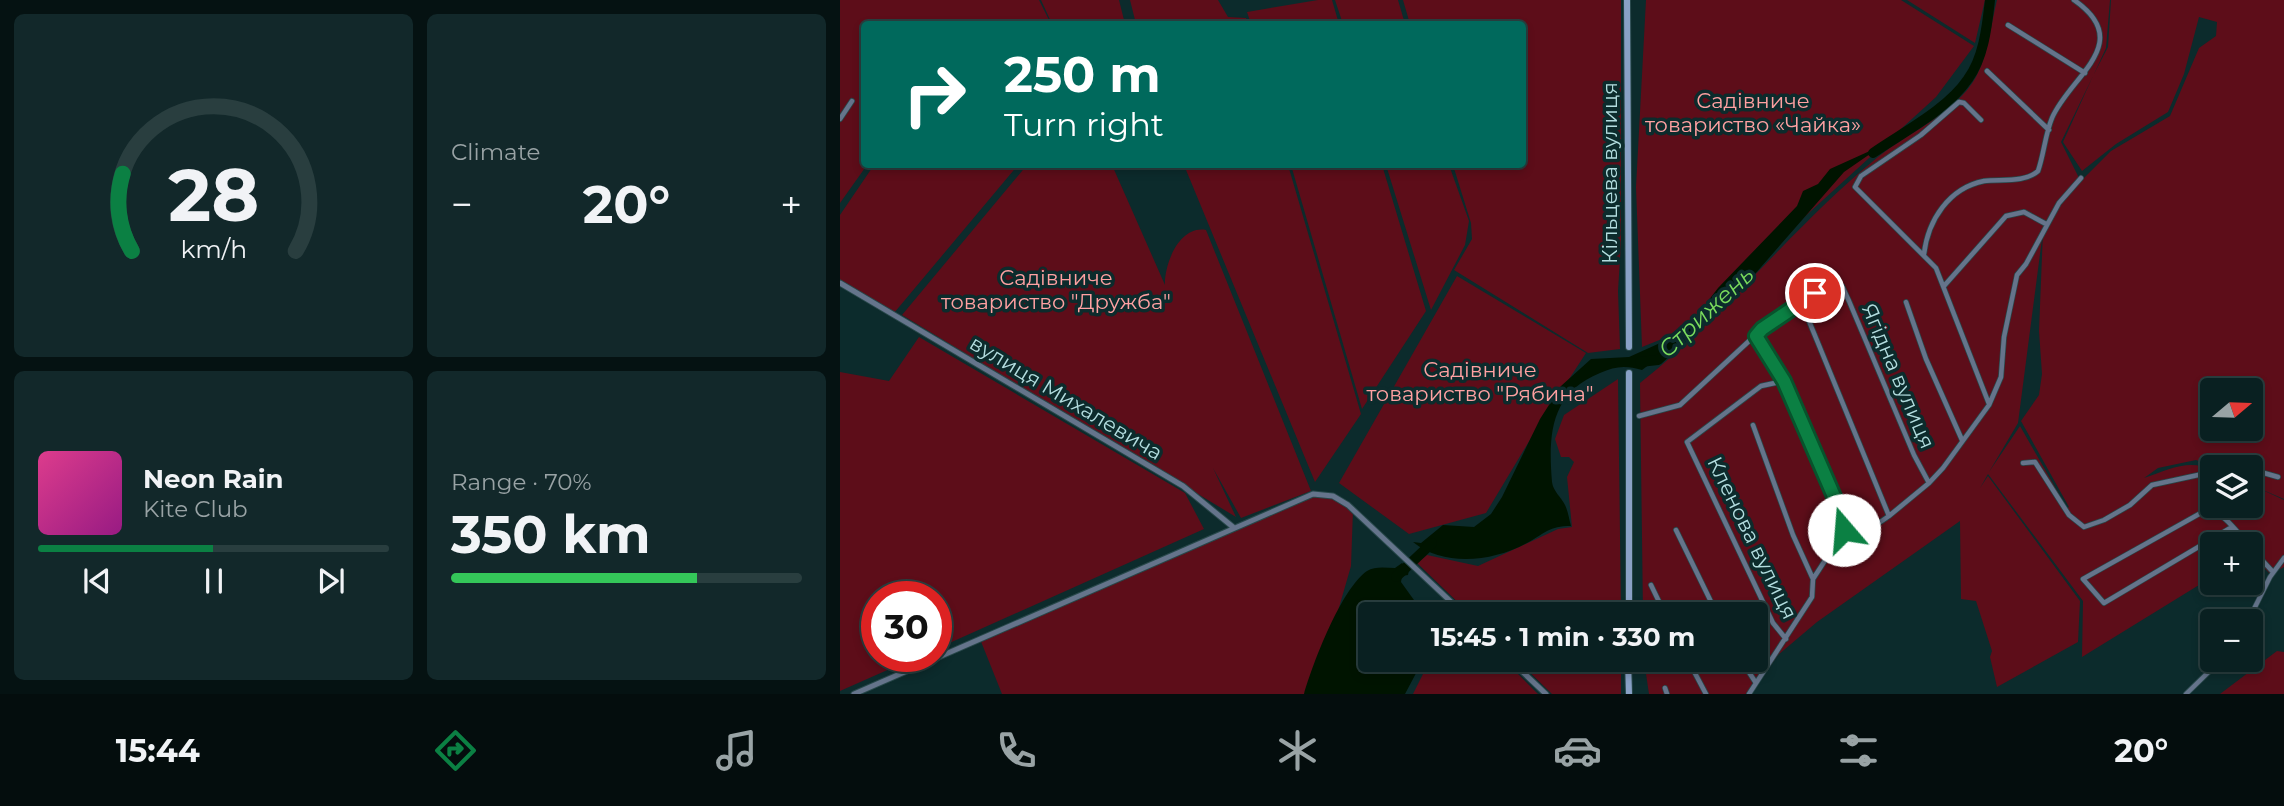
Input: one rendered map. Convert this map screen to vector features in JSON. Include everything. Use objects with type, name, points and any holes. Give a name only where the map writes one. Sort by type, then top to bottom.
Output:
[{"type":"main road","name":"Кільцева вулиця","points":[[1627,0],[1629,347]]},
{"type":"main road","points":[[1629,373],[1629,602]]},
{"type":"main road","points":[[1628,672],[1629,694]]},
{"type":"street","points":[[1924,254],[1926,239],[1941,206],[1969,186],[2036,173],[2049,130],[2060,106],[2096,54],[2099,25],[2095,15],[2074,0]]},
{"type":"street","points":[[2008,26],[2084,73]]},
{"type":"street","points":[[1987,71],[2049,130]]},
{"type":"street","points":[[840,119],[843,109],[852,101]]},
{"type":"street","points":[[1981,120],[1965,103],[1959,102],[1856,181],[1855,187],[1936,268],[1989,405]]},
{"type":"street","points":[[1813,579],[1826,559],[1889,516],[1929,482],[1943,468],[1989,405],[2001,377],[2004,337],[2017,275],[2026,264],[2046,224],[2081,178]]},
{"type":"street","points":[[1944,286],[2006,216],[2024,212],[2046,224]]},
{"type":"street","name":"вулиця Михалевича","points":[[840,283],[1183,486],[1233,527]]},
{"type":"street","name":"Ягідна вулиця","points":[[1801,304],[1815,293],[1837,283],[1842,286],[1914,455],[1929,482]]},
{"type":"street","points":[[1906,302],[1926,359],[1962,440]]},
{"type":"street","points":[[1639,416],[1680,405],[1762,329],[1801,304],[1889,516]]},
{"type":"street","points":[[1756,336],[1784,381],[1851,542]]},
{"type":"street","name":"Кленова вулиця","points":[[1784,381],[1761,386],[1687,442],[1773,623],[1786,639]]},
{"type":"street","points":[[1749,694],[1812,597],[1813,579],[1793,535],[1753,425]]},
{"type":"street","points":[[2023,463],[2035,462],[2068,515],[2084,527],[2105,520],[2130,505],[2152,485],[2200,475]]},
{"type":"street","points":[[2263,473],[2278,477]]},
{"type":"street","points":[[854,694],[1313,494],[1333,496],[1348,505],[1451,602]]},
{"type":"street","points":[[2232,527],[2104,603],[2083,579],[2208,509],[2218,512],[2232,527],[2236,532]]},
{"type":"street","points":[[1676,530],[1711,602]]},
{"type":"street","points":[[2254,609],[2273,572],[2284,558]]},
{"type":"street","points":[[2263,561],[2273,572]]},
{"type":"street","points":[[1651,586],[1659,602]]},
{"type":"street","points":[[1523,672],[1546,694]]},
{"type":"street","points":[[1694,672],[1706,694]]},
{"type":"street","points":[[1749,672],[1756,683]]},
{"type":"street","points":[[2186,694],[2209,672]]},
{"type":"street","points":[[1665,688],[1667,694]]},
{"type":"green space","points":[[840,0],[1039,0],[1050,21],[861,21],[861,168],[865,168],[840,203]]},
{"type":"green space","points":[[1041,0],[1119,0],[1124,21],[1051,21]]},
{"type":"green space","points":[[1130,0],[1218,0],[1228,17],[1246,18],[1247,21],[1135,21]]},
{"type":"green space","points":[[1332,0],[1338,21],[1250,21],[1247,12]]},
{"type":"green space","points":[[1335,0],[1398,0],[1404,21],[1342,21]]},
{"type":"green space","points":[[1403,0],[1621,0],[1621,243],[1618,291],[1620,349],[1588,353],[1454,270],[1472,239],[1471,223],[1454,168],[1526,168],[1526,21],[1409,21]]},
{"type":"green space","name":"Садівниче товариство «Чайка»","points":[[1646,0],[1901,0],[1974,46],[1936,97],[1698,314],[1667,337],[1642,347],[1636,187]]},
{"type":"green space","points":[[1907,0],[1985,0],[1975,43]]},
{"type":"green space","points":[[1997,0],[2110,0],[2106,48],[2094,74],[2108,47],[2111,0],[2284,0],[2284,499],[2263,490],[2263,455],[2200,455],[2200,462],[2196,460],[2158,468],[2144,478],[2186,465],[2200,466],[2200,518],[2263,518],[2263,490],[2284,500],[2284,567],[2270,574],[2263,567],[2263,532],[2200,532],[2200,584],[2082,657],[2083,601],[1988,474],[1980,488],[1988,476],[2080,601],[2078,642],[1997,687],[1990,657],[1992,651],[1976,601],[1961,599],[1960,521],[1817,622],[1778,655],[1768,669],[1768,602],[1643,602],[1640,383],[1702,329],[1847,184],[1878,157],[1957,101],[1976,77],[1986,49]],"holes":[[[2199,17],[2217,22],[2216,36],[2199,48],[2170,116],[2111,151],[2054,208],[2079,178],[2061,142],[2093,76],[2063,142],[2082,171],[2116,144],[2168,112],[2184,74]],[[2043,231],[2039,331],[2042,374],[2039,395],[2021,421],[2069,507],[2067,508],[2020,426],[1989,472],[2018,423]]]},
{"type":"green space","points":[[872,168],[1015,168],[894,313],[840,280],[840,215]]},
{"type":"green space","name":"Садівниче товариство \"Дружба\"","points":[[1024,168],[1113,168],[1165,285],[1167,267],[1175,248],[1188,234],[1196,230],[1206,230],[1311,491],[1241,518],[1213,468],[1236,517],[902,315]]},
{"type":"green space","points":[[1185,168],[1289,168],[1361,414],[1315,482]]},
{"type":"green space","points":[[1292,168],[1383,168],[1426,311],[1362,409]]},
{"type":"green space","points":[[1387,168],[1450,168],[1469,221],[1465,245],[1431,310]]},
{"type":"green space","name":"Садівниче товариство \"Рябина\"","points":[[1457,276],[1586,353],[1486,513],[1409,534],[1339,483]]},
{"type":"green space","points":[[919,337],[1185,493],[1204,529],[952,642],[952,581],[861,581],[861,672],[883,672],[840,691],[840,372],[889,381]]},
{"type":"green space","points":[[1618,379],[1621,602],[1458,602],[1417,563],[1427,555],[1478,566],[1558,529],[1572,527],[1567,477],[1574,462],[1569,457],[1561,457],[1555,439],[1564,415]]},
{"type":"green space","points":[[1313,494],[1333,496],[1353,510],[1351,566],[1314,694],[1002,694],[980,639]]},
{"type":"green space","points":[[2277,651],[2284,652],[2284,694],[2220,694],[2249,672],[2263,672],[2263,662]]},
{"type":"green space","points":[[1424,672],[1516,672],[1538,694],[1413,694]]},
{"type":"green space","points":[[1529,672],[1621,672],[1621,694],[1552,694]]},
{"type":"green space","points":[[1646,672],[1766,672],[1751,694],[1649,694]]},
{"type":"water","points":[[1883,145],[1844,172],[1727,306],[1642,370],[1626,367],[1611,369],[1584,381],[1571,392],[1556,417],[1551,464],[1553,485],[1565,505],[1571,526],[1552,529],[1513,549],[1484,558],[1439,555],[1413,542],[1421,543],[1443,525],[1474,527],[1491,514],[1540,419],[1561,386],[1591,359],[1629,357],[1669,339],[1698,314],[1718,288],[1797,206],[1803,191],[1818,184],[1830,169]]},
{"type":"water","points":[[1402,563],[1409,570],[1408,575],[1402,576],[1401,582],[1415,602],[1358,602],[1358,672],[1417,672],[1405,694],[1304,694],[1329,628],[1347,593],[1370,569],[1395,568]]},
{"type":"waterway","name":"Стрижень","points":[[1873,153],[1949,101],[1968,79],[1981,51],[1990,0]]},
{"type":"waterway","name":"Стрижень","points":[[1640,362],[1658,360],[1690,331]]},
{"type":"waterway","name":"Стрижень","points":[[1396,577],[1432,543]]},
{"type":"route","points":[[1815,293],[1762,329],[1756,336],[1784,381],[1836,501],[1844,530]]}]
